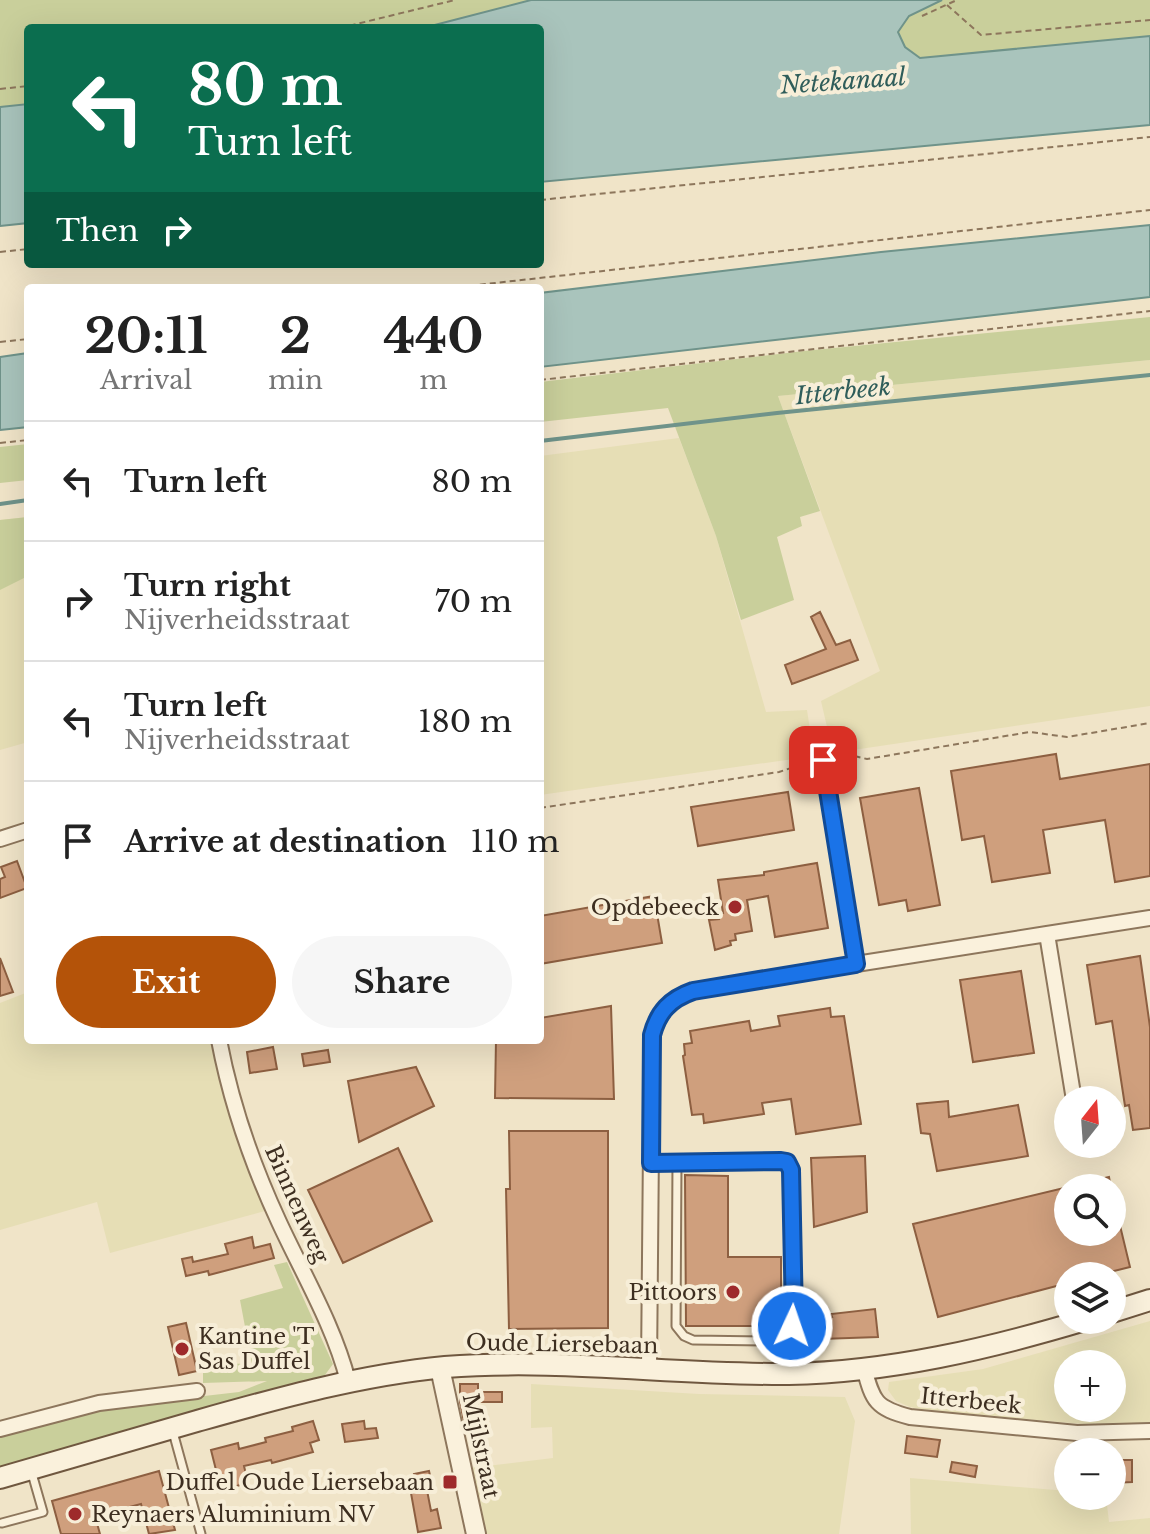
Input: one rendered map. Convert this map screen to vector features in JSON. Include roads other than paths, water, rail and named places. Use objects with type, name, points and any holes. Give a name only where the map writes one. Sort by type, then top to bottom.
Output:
[{"type":"main road","points":[[1126,1308],[1150,1300]]},
{"type":"main road","name":"Oude Liersebaan","points":[[0,1478],[348,1381],[501,1363],[789,1374],[864,1368],[977,1350],[1054,1329]]},
{"type":"street","points":[[823,760],[856,964]]},
{"type":"street","points":[[0,839],[24,831]]},
{"type":"street","points":[[649,1368],[652,1035],[656,1020],[667,1005],[693,991],[1150,918]]},
{"type":"street","points":[[1047,934],[1072,1086]]},
{"type":"street","name":"Binnenweg","points":[[220,1044],[246,1143],[277,1218],[341,1354],[348,1381]]},
{"type":"street","name":"Mijlstraat","points":[[440,1368],[476,1534]]},
{"type":"street","name":"Itterbeek","points":[[864,1368],[872,1396],[878,1405],[910,1417],[1077,1433],[1150,1431]]},
{"type":"street","points":[[0,1429],[99,1403],[197,1391]]},
{"type":"lane","points":[[651,1163],[677,1162],[787,1162],[791,1170],[794,1317],[792,1326],[782,1336],[772,1341],[693,1340],[684,1336],[676,1326],[677,1162]]},
{"type":"lane","points":[[172,1428],[201,1534]]},
{"type":"lane","points":[[2,1523],[43,1512],[31,1469]]},
{"type":"water","name":"Netekanaal","points":[[531,0],[942,0],[909,16],[898,32],[905,47],[920,58],[1150,36],[1150,125],[544,182],[544,24],[438,24]]},
{"type":"water","points":[[24,104],[24,223],[0,226],[0,107]]},
{"type":"water","points":[[1150,225],[1150,297],[544,367],[544,293],[881,252]]},
{"type":"water","points":[[24,354],[24,427],[0,430],[0,357]]},
{"type":"waterway","name":"Itterbeek","points":[[544,441],[1150,375]]},
{"type":"waterway","name":"Itterbeek","points":[[0,504],[24,501]]},
{"type":"place","name":"Opdebeeck","points":[[735,907]]},
{"type":"place","name":"Pittoors","points":[[733,1292]]},
{"type":"place","name":"Kantine 'T Sas Duffel","points":[[182,1349]]},
{"type":"place","name":"Duffel Oude Liersebaan","points":[[450,1482]]},
{"type":"place","name":"Reynaers Aluminium NV","points":[[75,1514]]}]
